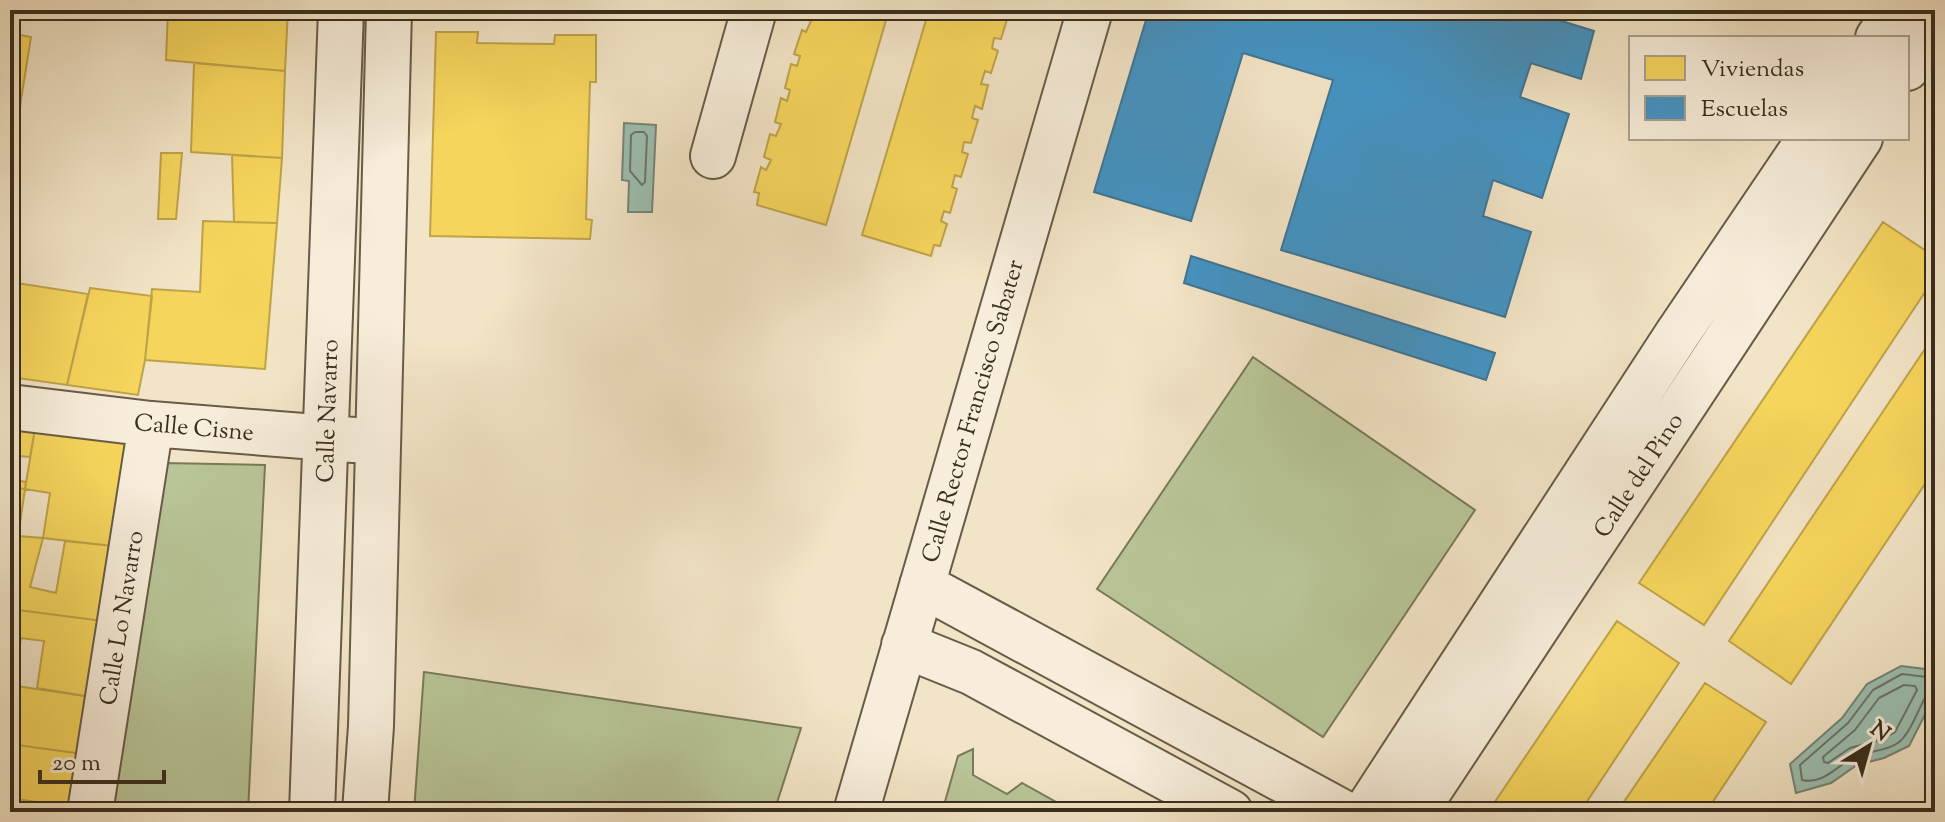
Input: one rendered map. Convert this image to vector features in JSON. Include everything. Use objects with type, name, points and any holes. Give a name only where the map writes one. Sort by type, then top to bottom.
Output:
[{"type":"street","name":"Calle Navarro","points":[[312,812],[341,10]]},
{"type":"street","points":[[365,812],[371,726],[389,10]]},
{"type":"street","points":[[713,156],[754,10]]},
{"type":"street","name":"Calle Rector Francisco Sabater","points":[[856,812],[1090,10]]},
{"type":"street","points":[[1879,36],[1897,10]]},
{"type":"street","points":[[1909,65],[1935,25]]},
{"type":"street","name":"Calle del Pino","points":[[1366,812],[1676,336],[1809,140]]},
{"type":"street","name":"Calle del Pino","points":[[1415,812],[1859,140]]},
{"type":"street","name":"Calle Cisne","points":[[10,407],[151,424],[379,443]]},
{"type":"street","name":"Calle Lo Navarro","points":[[90,812],[151,424]]},
{"type":"street","points":[[922,585],[1342,812]]},
{"type":"street","points":[[904,645],[971,672],[1230,812]]},
{"type":"green space","points":[[1253,357],[1475,510],[1323,737],[1097,589]]},
{"type":"green space","points":[[165,463],[265,465],[248,812],[107,812]]},
{"type":"green space","points":[[424,671],[801,728],[774,812],[414,812]]},
{"type":"green space","points":[[973,749],[973,775],[1007,794],[1022,783],[1074,812],[942,812],[958,756]]},
{"type":"water","points":[[624,123],[656,125],[652,212],[628,212],[629,181],[622,180]]},
{"type":"water","points":[[1901,666],[1933,670],[1932,701],[1909,746],[1884,758],[1857,765],[1831,783],[1796,793],[1790,764],[1842,718],[1867,684]]},
{"type":"building: Viviendas","points":[[168,10],[288,10],[285,71],[166,60]]},
{"type":"building: Viviendas","points":[[807,10],[889,10],[826,225],[757,205],[759,193],[754,192],[761,167],[766,170],[771,160],[764,157],[770,134],[776,136],[781,124],[775,122],[781,98],[787,101],[790,90],[785,88],[791,64],[797,66],[800,56],[794,54],[802,30],[806,32],[811,21],[805,19]]},
{"type":"building: Viviendas","points":[[929,10],[1004,10],[1002,14],[1008,16],[1001,39],[994,38],[992,48],[998,51],[991,73],[985,71],[981,84],[988,85],[982,109],[975,106],[972,118],[978,120],[971,143],[964,142],[962,152],[968,154],[961,177],[955,175],[952,187],[957,189],[950,213],[944,211],[941,221],[947,224],[940,246],[934,245],[931,256],[862,235]]},
{"type":"building: Viviendas","points":[[436,32],[478,32],[477,43],[554,44],[555,35],[596,35],[596,82],[590,82],[586,219],[592,220],[590,239],[430,236]]},
{"type":"building: Viviendas","points":[[10,33],[31,37],[21,100],[10,99]]},
{"type":"building: Viviendas","points":[[194,63],[285,71],[282,158],[191,152]]},
{"type":"building: Viviendas","points":[[10,99],[21,100],[14,163],[10,163]]},
{"type":"building: Viviendas","points":[[161,153],[182,153],[176,219],[158,219]]},
{"type":"building: Viviendas","points":[[232,155],[282,158],[277,223],[234,222]]},
{"type":"building: Viviendas","points":[[203,221],[277,223],[265,369],[145,360],[152,289],[200,292]]},
{"type":"building: Viviendas","points":[[1883,222],[1935,257],[1935,277],[1704,625],[1639,583]]},
{"type":"building: Viviendas","points":[[10,282],[88,294],[67,385],[10,377]]},
{"type":"building: Viviendas","points":[[90,288],[152,296],[138,395],[67,385]]},
{"type":"building: Viviendas","points":[[1935,334],[1935,469],[1791,684],[1729,641]]},
{"type":"building: Viviendas","points":[[10,420],[36,423],[30,457],[10,455]]},
{"type":"building: Viviendas","points":[[36,423],[118,434],[129,452],[113,546],[43,538],[50,493],[25,489]]},
{"type":"building: Viviendas","points":[[10,479],[26,482],[25,489],[10,487]]},
{"type":"building: Viviendas","points":[[10,487],[25,489],[14,564],[10,563]]},
{"type":"building: Viviendas","points":[[18,536],[43,538],[30,587],[56,593],[65,541],[113,546],[103,621],[10,609]]},
{"type":"building: Viviendas","points":[[10,609],[103,621],[91,697],[37,688],[44,641],[21,638],[14,686],[10,685]]},
{"type":"building: Viviendas","points":[[1617,621],[1679,663],[1580,812],[1488,812]]},
{"type":"building: Viviendas","points":[[1705,683],[1766,722],[1706,812],[1617,812]]},
{"type":"building: Viviendas","points":[[10,685],[91,697],[83,754],[10,744]]},
{"type":"building: Viviendas","points":[[10,744],[83,754],[75,808],[10,798]]},
{"type":"building: Viviendas","points":[[10,798],[75,808],[75,812],[10,812]]},
{"type":"building: Escuelas","points":[[1149,10],[1526,10],[1594,31],[1581,79],[1531,63],[1520,97],[1569,114],[1542,198],[1493,180],[1483,216],[1531,232],[1505,317],[1281,250],[1333,80],[1243,53],[1191,221],[1094,192]]},
{"type":"building: Escuelas","points":[[1191,256],[1495,353],[1486,380],[1184,283]]}]
